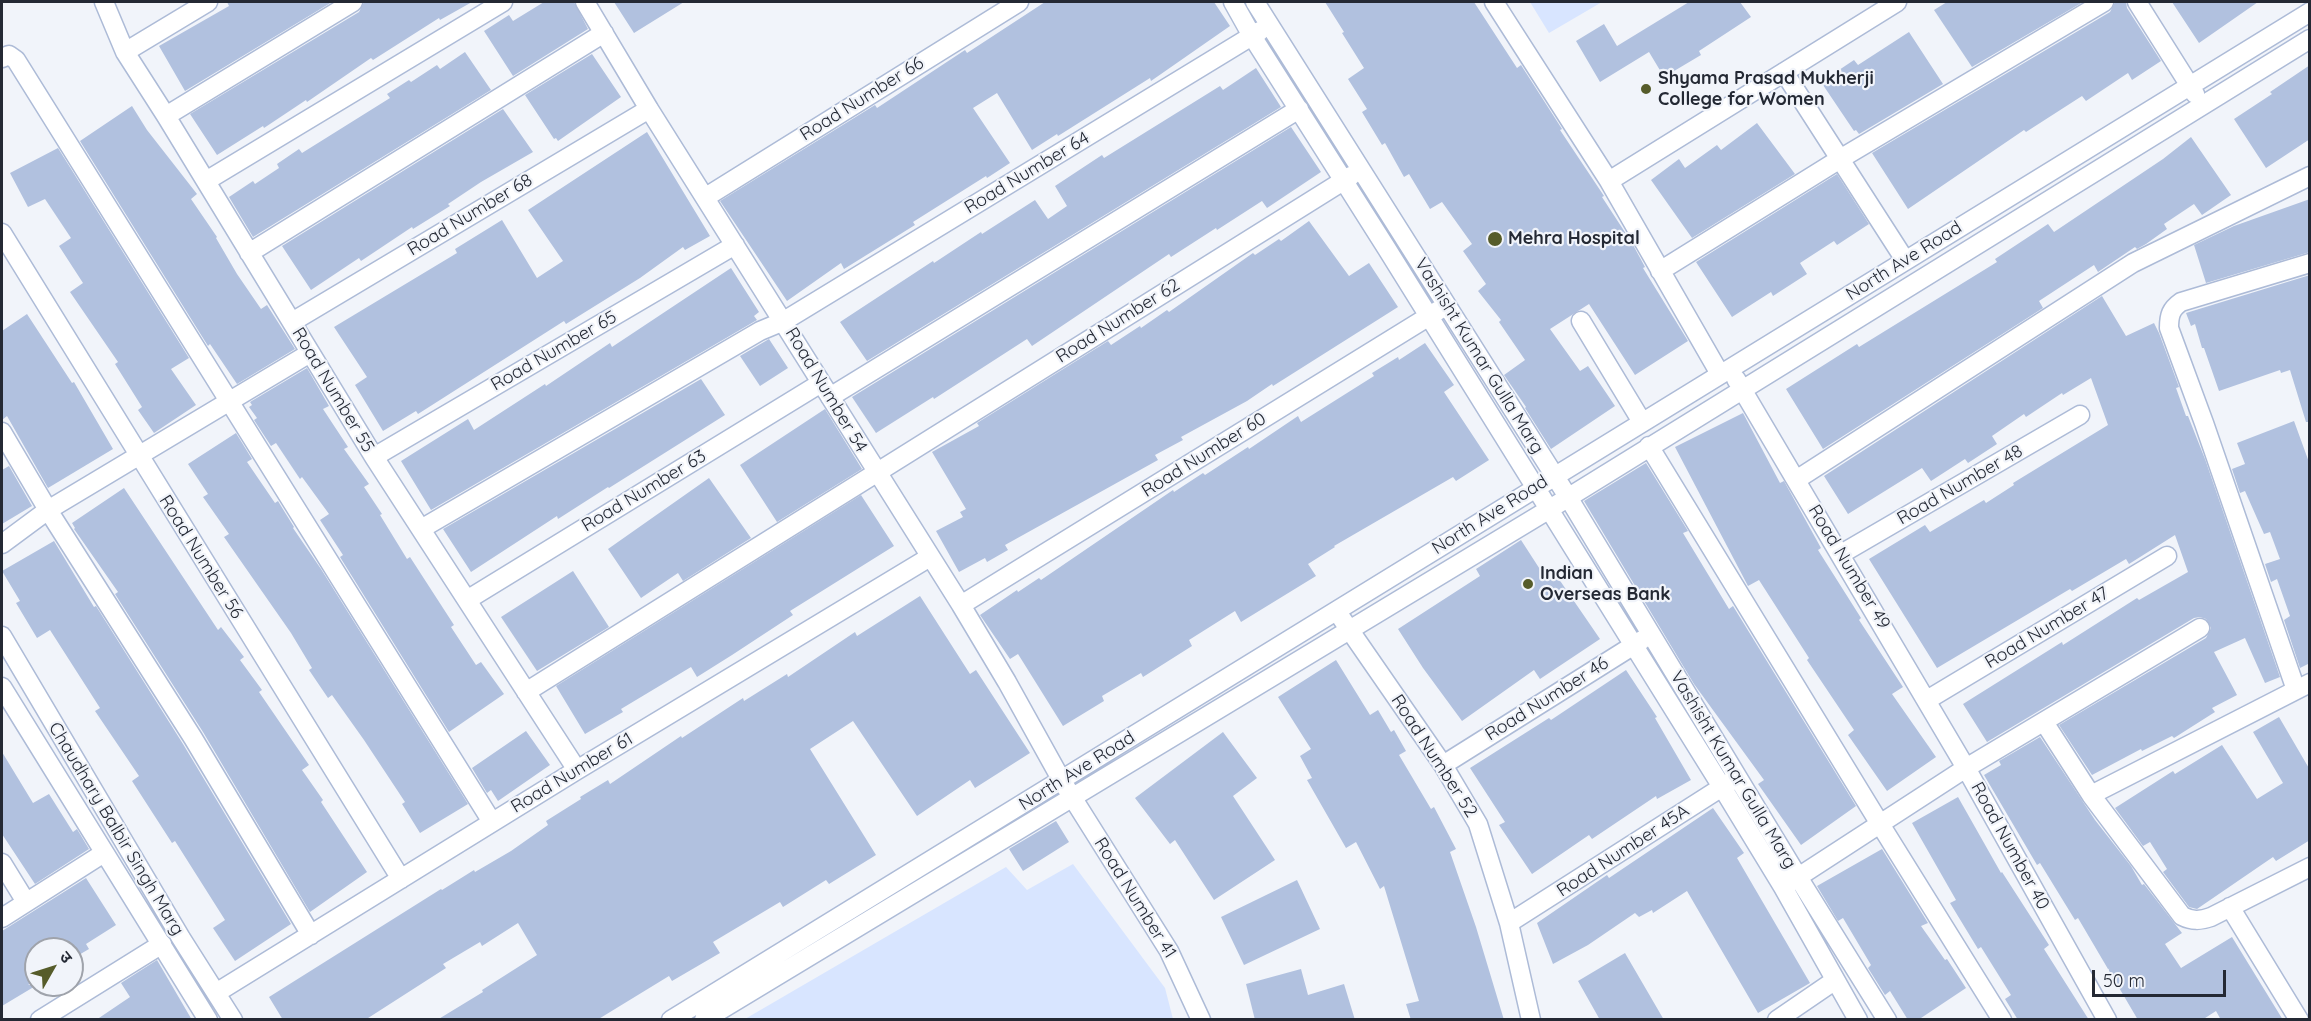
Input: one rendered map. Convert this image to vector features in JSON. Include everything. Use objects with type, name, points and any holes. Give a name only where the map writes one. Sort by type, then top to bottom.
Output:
[{"type":"street","name":"Road Number 55","points":[[104,2],[125,52],[374,457],[577,770]]},
{"type":"street","points":[[125,52],[208,2]]},
{"type":"street","points":[[166,116],[353,2]]},
{"type":"street","points":[[206,182],[503,2]]},
{"type":"street","name":"Road Number 54","points":[[585,2],[649,109],[961,605],[1066,788]]},
{"type":"street","name":"Road Number 66","points":[[706,197],[1019,2]]},
{"type":"street","name":"Vashisht Kumar Gulla Marg","points":[[1233,2],[1342,182],[1429,316],[1722,787],[1887,1020]]},
{"type":"street","name":"Vashisht Kumar Gulla Marg","points":[[1255,2],[1568,497],[1737,777],[1790,882],[1834,981],[1858,1020]]},
{"type":"street","name":"Road Number 49","points":[[1494,2],[1609,182],[1660,271],[1725,370],[1742,388],[1966,768]]},
{"type":"street","points":[[1609,182],[1897,2]]},
{"type":"street","points":[[1660,271],[1840,159],[2104,2]]},
{"type":"street","points":[[2137,2],[2202,105]]},
{"type":"street","name":"North Ave Road","points":[[671,1020],[1066,788],[1337,610],[2310,12]]},
{"type":"street","name":"Road Number 64","points":[[421,529],[760,330],[784,321],[1270,26]]},
{"type":"street","points":[[249,253],[604,33]]},
{"type":"street","points":[[704,1020],[1066,788],[1349,630],[1548,510],[2310,39]]},
{"type":"street","points":[[2,58],[12,56],[16,60],[492,822]]},
{"type":"street","points":[[1784,72],[1905,260]]},
{"type":"street","name":"Road Number 68","points":[[292,322],[649,109]]},
{"type":"street","name":"Road Number 63","points":[[467,600],[1299,109]]},
{"type":"street","name":"Road Number 62","points":[[526,692],[1361,170]]},
{"type":"street","points":[[1796,480],[2133,263],[2310,176]]},
{"type":"street","name":"Road Number 56","points":[[2,233],[401,879]]},
{"type":"street","name":"Road Number 65","points":[[374,457],[735,245]]},
{"type":"street","points":[[2091,795],[2303,686],[2169,328],[2169,316],[2174,307],[2181,302],[2310,263]]},
{"type":"street","name":"Road Number 60","points":[[961,605],[1446,304]]},
{"type":"street","points":[[1581,321],[1642,422]]},
{"type":"street","points":[[2,543],[48,510],[310,353]]},
{"type":"street","name":"Road Number 48","points":[[1841,554],[2080,416]]},
{"type":"street","points":[[2,432],[48,510],[193,738],[311,935]]},
{"type":"street","points":[[1649,446],[2002,1020]]},
{"type":"street","name":"Road Number 47","points":[[1927,700],[2168,556]]},
{"type":"street","name":"Road Number 61","points":[[216,993],[577,770],[930,557]]},
{"type":"street","name":"Road Number 52","points":[[1337,610],[1443,765],[1478,824],[1509,924],[1531,1020]]},
{"type":"street","points":[[1966,768],[2199,628]]},
{"type":"street","name":"Road Number 46","points":[[1443,765],[1652,635]]},
{"type":"street","name":"Chaudhary Balbir Singh Marg","points":[[2,636],[233,1020]]},
{"type":"street","name":"Chaudhary Balbir Singh Marg","points":[[2,687],[7,710],[104,853],[208,1020]]},
{"type":"street","points":[[2044,722],[2091,795],[2182,916],[2191,921],[2202,920],[2310,867]]},
{"type":"street","name":"Road Number 40","points":[[1790,882],[1966,768],[2107,1020]]},
{"type":"street","name":"Road Number 45A","points":[[1509,924],[1737,777]]},
{"type":"street","name":"Road Number 41","points":[[1066,788],[1169,951],[1201,1020]]},
{"type":"street","points":[[2,918],[104,853]]},
{"type":"street","points":[[2,863],[26,902]]},
{"type":"street","points":[[2230,907],[2299,1020]]},
{"type":"street","points":[[40,1020],[162,945]]},
{"type":"street","points":[[1777,1020],[1834,981]]},
{"type":"shaded area","points":[[1530,2],[1602,2],[1549,33]]},
{"type":"shaded area","points":[[1073,864],[1165,988],[1173,1019],[745,1019],[1006,867],[1027,890]]},
{"type":"building","points":[[227,2],[332,2],[185,91],[159,46],[229,6]]},
{"type":"building","points":[[364,2],[472,2],[440,20],[439,18],[373,60],[371,58],[307,102],[306,100],[217,155],[190,114],[359,12]]},
{"type":"building","points":[[544,2],[574,2],[588,29],[513,76],[484,31],[509,15],[513,21]]},
{"type":"building","points":[[614,2],[684,2],[634,33]]},
{"type":"building","points":[[1045,2],[1214,2],[1230,26],[1151,81],[1150,78],[1032,150],[997,93],[973,108],[1010,163],[913,222],[915,225],[844,269],[841,263],[787,301],[720,201],[875,105],[877,108],[965,50],[967,53]]},
{"type":"building","points":[[1325,2],[1474,2],[1517,68],[1521,65],[1562,129],[1560,130],[1604,196],[1602,197],[1645,267],[1643,268],[1688,341],[1635,375],[1589,304],[1550,329],[1580,371],[1588,366],[1615,406],[1551,449],[1504,375],[1525,360],[1499,322],[1501,320],[1478,291],[1486,284],[1463,251],[1472,244],[1442,202],[1430,209],[1409,174],[1404,177],[1385,143],[1382,145],[1362,112],[1367,109],[1348,79],[1364,68]]},
{"type":"building","points":[[1689,2],[1740,2],[1751,17],[1699,51],[1701,55],[1664,77],[1649,52],[1600,82],[1576,41],[1604,24],[1617,46]]},
{"type":"building","points":[[1947,2],[2083,2],[1972,67],[1934,10]]},
{"type":"building","points":[[2115,2],[2126,2],[2127,8],[2161,61],[2132,80],[2128,73],[2086,101],[2082,96],[2026,132],[2024,130],[1908,209],[1872,153],[2110,12]]},
{"type":"building","points":[[2172,2],[2258,2],[2199,43]]},
{"type":"building","points":[[1909,32],[1943,84],[1859,134],[1856,130],[1854,131],[1821,82],[1854,60],[1858,65]]},
{"type":"building","points":[[465,52],[491,90],[253,237],[229,197],[279,168],[277,164],[299,149],[302,153],[390,98],[387,94],[409,80],[411,82],[437,65],[440,69]]},
{"type":"building","points":[[592,54],[621,97],[558,141],[554,139],[525,95]]},
{"type":"building","points":[[2310,65],[2310,139],[2266,168],[2234,119]]},
{"type":"building","points":[[1256,68],[1281,107],[867,361],[840,322],[933,261],[934,263],[1035,200],[1048,219],[1067,206],[1055,186],[1102,155],[1104,158],[1220,86],[1223,90]]},
{"type":"building","points":[[132,106],[147,130],[197,194],[191,199],[217,237],[237,274],[261,309],[267,305],[295,349],[237,384],[210,344],[208,346],[80,141]]},
{"type":"building","points":[[503,109],[533,152],[481,182],[448,204],[450,206],[413,229],[412,227],[361,261],[359,258],[311,290],[282,246]]},
{"type":"building","points":[[1757,123],[1795,174],[1692,238],[1651,180],[1679,159],[1685,168],[1717,145],[1721,150]]},
{"type":"building","points":[[1291,127],[1321,172],[1267,208],[1262,201],[1171,257],[1169,254],[1032,346],[1027,339],[876,433],[852,397]]},
{"type":"building","points":[[647,132],[710,236],[685,250],[683,247],[640,278],[566,324],[564,321],[418,414],[416,411],[383,431],[355,385],[367,377],[334,327],[457,253],[455,249],[502,220],[537,278],[563,261],[528,210]]},
{"type":"building","points":[[2191,137],[2231,195],[2202,215],[2194,204],[2164,224],[2167,229],[2146,244],[2137,249],[2135,247],[2098,272],[2094,265],[2039,301],[2043,308],[1823,449],[1786,389],[1857,344],[1859,347],[1997,262],[1995,259],[2048,224],[2054,232],[2163,159]]},
{"type":"building","points":[[58,148],[189,358],[171,369],[196,405],[154,433],[138,410],[142,407],[115,364],[118,362],[70,292],[83,283],[59,246],[71,238],[45,199],[28,207],[10,173]]},
{"type":"building","points":[[1837,174],[1869,224],[1837,245],[1834,241],[1800,263],[1807,274],[1773,296],[1771,292],[1732,317],[1696,262]]},
{"type":"building","points":[[2310,199],[2310,252],[2206,283],[2194,245],[2234,226]]},
{"type":"building","points":[[1309,221],[1349,276],[1369,263],[1398,307],[1273,386],[1272,384],[1247,401],[1181,437],[1183,440],[1155,455],[1158,460],[1005,545],[1008,550],[987,562],[985,558],[959,572],[936,531],[963,517],[960,512],[966,509],[932,452],[979,426],[977,423],[1108,341],[1111,345],[1167,310],[1169,312],[1253,253],[1255,255],[1279,239],[1281,241]]},
{"type":"building","points":[[731,268],[759,312],[754,316],[757,320],[431,510],[401,461],[468,419],[474,430],[610,343],[612,347]]},
{"type":"building","points":[[2310,275],[2310,422],[2306,422],[2290,370],[2281,373],[2280,370],[2219,391],[2195,324],[2191,326],[2186,313]]},
{"type":"building","points":[[2102,296],[2126,336],[2154,323],[2159,333],[2179,387],[2176,388],[2205,459],[2280,677],[2265,683],[2245,638],[2214,652],[2237,695],[2212,708],[2215,712],[2174,738],[2172,736],[2142,751],[2141,749],[2092,775],[2059,725],[2206,638],[2211,628],[2206,619],[2194,618],[1987,742],[1963,704],[2137,598],[2139,600],[2188,572],[2175,535],[2129,564],[2126,559],[2072,591],[2070,589],[1937,668],[1869,559],[1925,525],[1930,532],[1984,500],[1986,503],[2014,485],[2013,483],[2108,425],[2091,378],[2063,395],[2062,393],[2026,417],[2024,414],[1992,436],[1997,444],[1968,463],[1965,459],[1931,481],[1922,468],[1848,514],[1824,476]]},
{"type":"building","points":[[27,314],[72,383],[74,382],[113,449],[48,488],[7,416],[2,420],[2,331]]},
{"type":"building","points":[[769,339],[788,368],[760,386],[740,356]]},
{"type":"building","points":[[1425,343],[1454,385],[1444,392],[1489,460],[1456,481],[1453,477],[1334,546],[1308,564],[1316,576],[1241,622],[1235,611],[1189,640],[1192,646],[1143,677],[1141,673],[1102,696],[1104,701],[1063,726],[1018,654],[1010,659],[980,615],[1017,590],[1018,592],[1039,578],[1041,580],[1173,490],[1174,492],[1203,473],[1205,475],[1248,447],[1249,449],[1298,416],[1301,422],[1374,376],[1372,373],[1398,357],[1399,360]]},
{"type":"building","points":[[307,368],[329,406],[323,409],[348,447],[344,449],[369,484],[364,487],[382,514],[380,515],[407,559],[410,557],[454,625],[451,627],[476,665],[481,662],[504,694],[449,732],[340,557],[343,555],[320,520],[329,514],[302,477],[300,479],[276,443],[271,446],[254,420],[257,418],[249,407],[252,405],[250,402]]},
{"type":"building","points":[[701,379],[725,415],[558,519],[557,516],[471,572],[443,529]]},
{"type":"building","points":[[825,409],[862,469],[777,522],[740,465]]},
{"type":"building","points":[[1743,413],[1780,483],[1784,481],[1821,548],[1818,550],[1861,618],[1859,620],[1903,687],[1892,694],[1936,757],[1887,791],[1848,735],[1854,730],[1807,660],[1809,658],[1759,580],[1748,586],[1675,447]]},
{"type":"building","points":[[2294,421],[2310,465],[2310,663],[2300,668],[2284,620],[2290,616],[2277,579],[2271,582],[2265,564],[2280,559],[2270,532],[2264,534],[2245,491],[2240,493],[2232,469],[2245,464],[2237,443]]},
{"type":"building","points":[[236,433],[252,459],[247,462],[275,503],[278,501],[468,804],[420,833],[402,804],[405,802],[364,740],[332,695],[328,698],[309,670],[312,668],[291,633],[224,537],[229,534],[203,497],[208,494],[188,464]]},
{"type":"building","points":[[1646,463],[1688,531],[1683,533],[1729,609],[1733,606],[1856,806],[1801,845],[1758,784],[1764,780],[1694,684],[1584,501]]},
{"type":"building","points":[[9,466],[32,506],[2,524],[2,470]]},
{"type":"building","points":[[709,478],[751,538],[683,581],[678,573],[641,598],[608,549]]},
{"type":"building","points":[[124,488],[218,630],[221,627],[244,657],[240,660],[262,690],[259,692],[309,765],[302,770],[367,872],[310,912],[203,732],[115,594],[118,592],[74,529],[72,523]]},
{"type":"building","points":[[861,495],[894,546],[790,611],[793,615],[697,677],[691,667],[621,709],[623,712],[585,734],[556,686]]},
{"type":"building","points":[[1521,540],[1543,574],[1552,569],[1600,639],[1540,679],[1534,670],[1462,721],[1398,629],[1480,576],[1476,569]]},
{"type":"building","points":[[54,541],[183,744],[291,924],[235,961],[213,928],[225,920],[175,841],[172,843],[132,781],[139,776],[95,711],[100,708],[50,630],[37,638],[16,603],[20,601],[2,571]]},
{"type":"building","points":[[573,571],[609,627],[537,671],[501,617]]},
{"type":"building","points":[[920,596],[970,674],[976,670],[1030,753],[975,788],[970,780],[917,816],[853,721],[810,749],[876,855],[829,884],[826,880],[783,907],[780,902],[713,942],[720,953],[672,981],[669,976],[597,1020],[437,1020],[537,955],[518,923],[482,946],[480,942],[443,964],[446,968],[365,1020],[283,1020],[269,997],[441,889],[511,851],[548,825],[546,821],[581,799],[580,797],[608,780],[610,784],[743,698],[744,701],[787,674],[788,677],[855,632],[857,636]]},
{"type":"building","points":[[1336,660],[1370,715],[1378,710],[1391,732],[1394,730],[1406,751],[1399,755],[1431,809],[1434,807],[1456,849],[1450,852],[1476,927],[1504,1020],[1411,1020],[1406,1004],[1419,1001],[1384,886],[1380,889],[1356,842],[1346,848],[1307,780],[1312,778],[1300,756],[1311,749],[1278,697]]},
{"type":"building","points":[[1626,670],[1657,717],[1655,718],[1691,780],[1657,799],[1656,796],[1592,839],[1589,835],[1532,874],[1499,825],[1505,822],[1470,768],[1549,718],[1551,720]]},
{"type":"building","points":[[2279,717],[2310,770],[2310,840],[2276,861],[2273,857],[2197,909],[2189,907],[2163,872],[2167,869],[2150,842],[2143,846],[2115,808],[2173,771],[2175,774],[2222,745],[2257,799],[2283,783],[2253,732]]},
{"type":"building","points":[[526,731],[550,765],[498,801],[491,790],[487,793],[472,768]]},
{"type":"building","points":[[1223,732],[1257,778],[1233,796],[1275,860],[1214,900],[1175,840],[1170,844],[1135,798]]},
{"type":"building","points":[[2040,737],[2095,820],[2131,866],[2142,885],[2144,884],[2182,933],[2165,944],[2181,968],[2232,937],[2283,1020],[2221,1020],[2216,1011],[2202,1020],[2138,1020],[2078,918],[2075,920],[2040,863],[2037,865],[1984,775],[2001,765],[1999,761]]},
{"type":"building","points":[[2,752],[33,803],[49,794],[73,832],[77,829],[89,849],[35,884],[2,834]]},
{"type":"building","points":[[1958,797],[2001,873],[2049,945],[2044,949],[2089,1020],[2018,1020],[2005,999],[2011,995],[1981,947],[1978,949],[1950,903],[1956,900],[1912,823]]},
{"type":"building","points":[[1713,808],[1744,853],[1737,858],[1810,983],[1758,1013],[1687,891],[1653,913],[1652,910],[1639,917],[1635,913],[1588,945],[1553,964],[1537,923],[1607,875],[1609,878]]},
{"type":"building","points":[[1056,821],[1069,842],[1023,871],[1009,849]]},
{"type":"building","points":[[1882,849],[1928,923],[1921,926],[1966,988],[1918,1020],[1908,1020],[1890,991],[1885,995],[1868,968],[1871,965],[1843,918],[1838,921],[1817,886]]},
{"type":"building","points":[[86,878],[116,925],[86,944],[89,949],[84,952],[84,937],[24,937],[24,993],[2,1006],[2,931]]},
{"type":"building","points":[[1297,880],[1320,929],[1244,965],[1221,917]]},
{"type":"building","points":[[1625,953],[1664,1020],[1600,1020],[1578,981]]},
{"type":"building","points":[[157,960],[192,1020],[96,1020],[130,997],[121,983]]},
{"type":"building","points":[[1301,969],[1308,995],[1344,984],[1355,1020],[1255,1020],[1246,984]]},
{"type":"place","name":"Shyama Prasad Mukherji College for Women","points":[[1646,89]]},
{"type":"place","name":"Mehra Hospital","points":[[1495,239]]},
{"type":"place","name":"Indian Overseas Bank","points":[[1528,584]]}]
